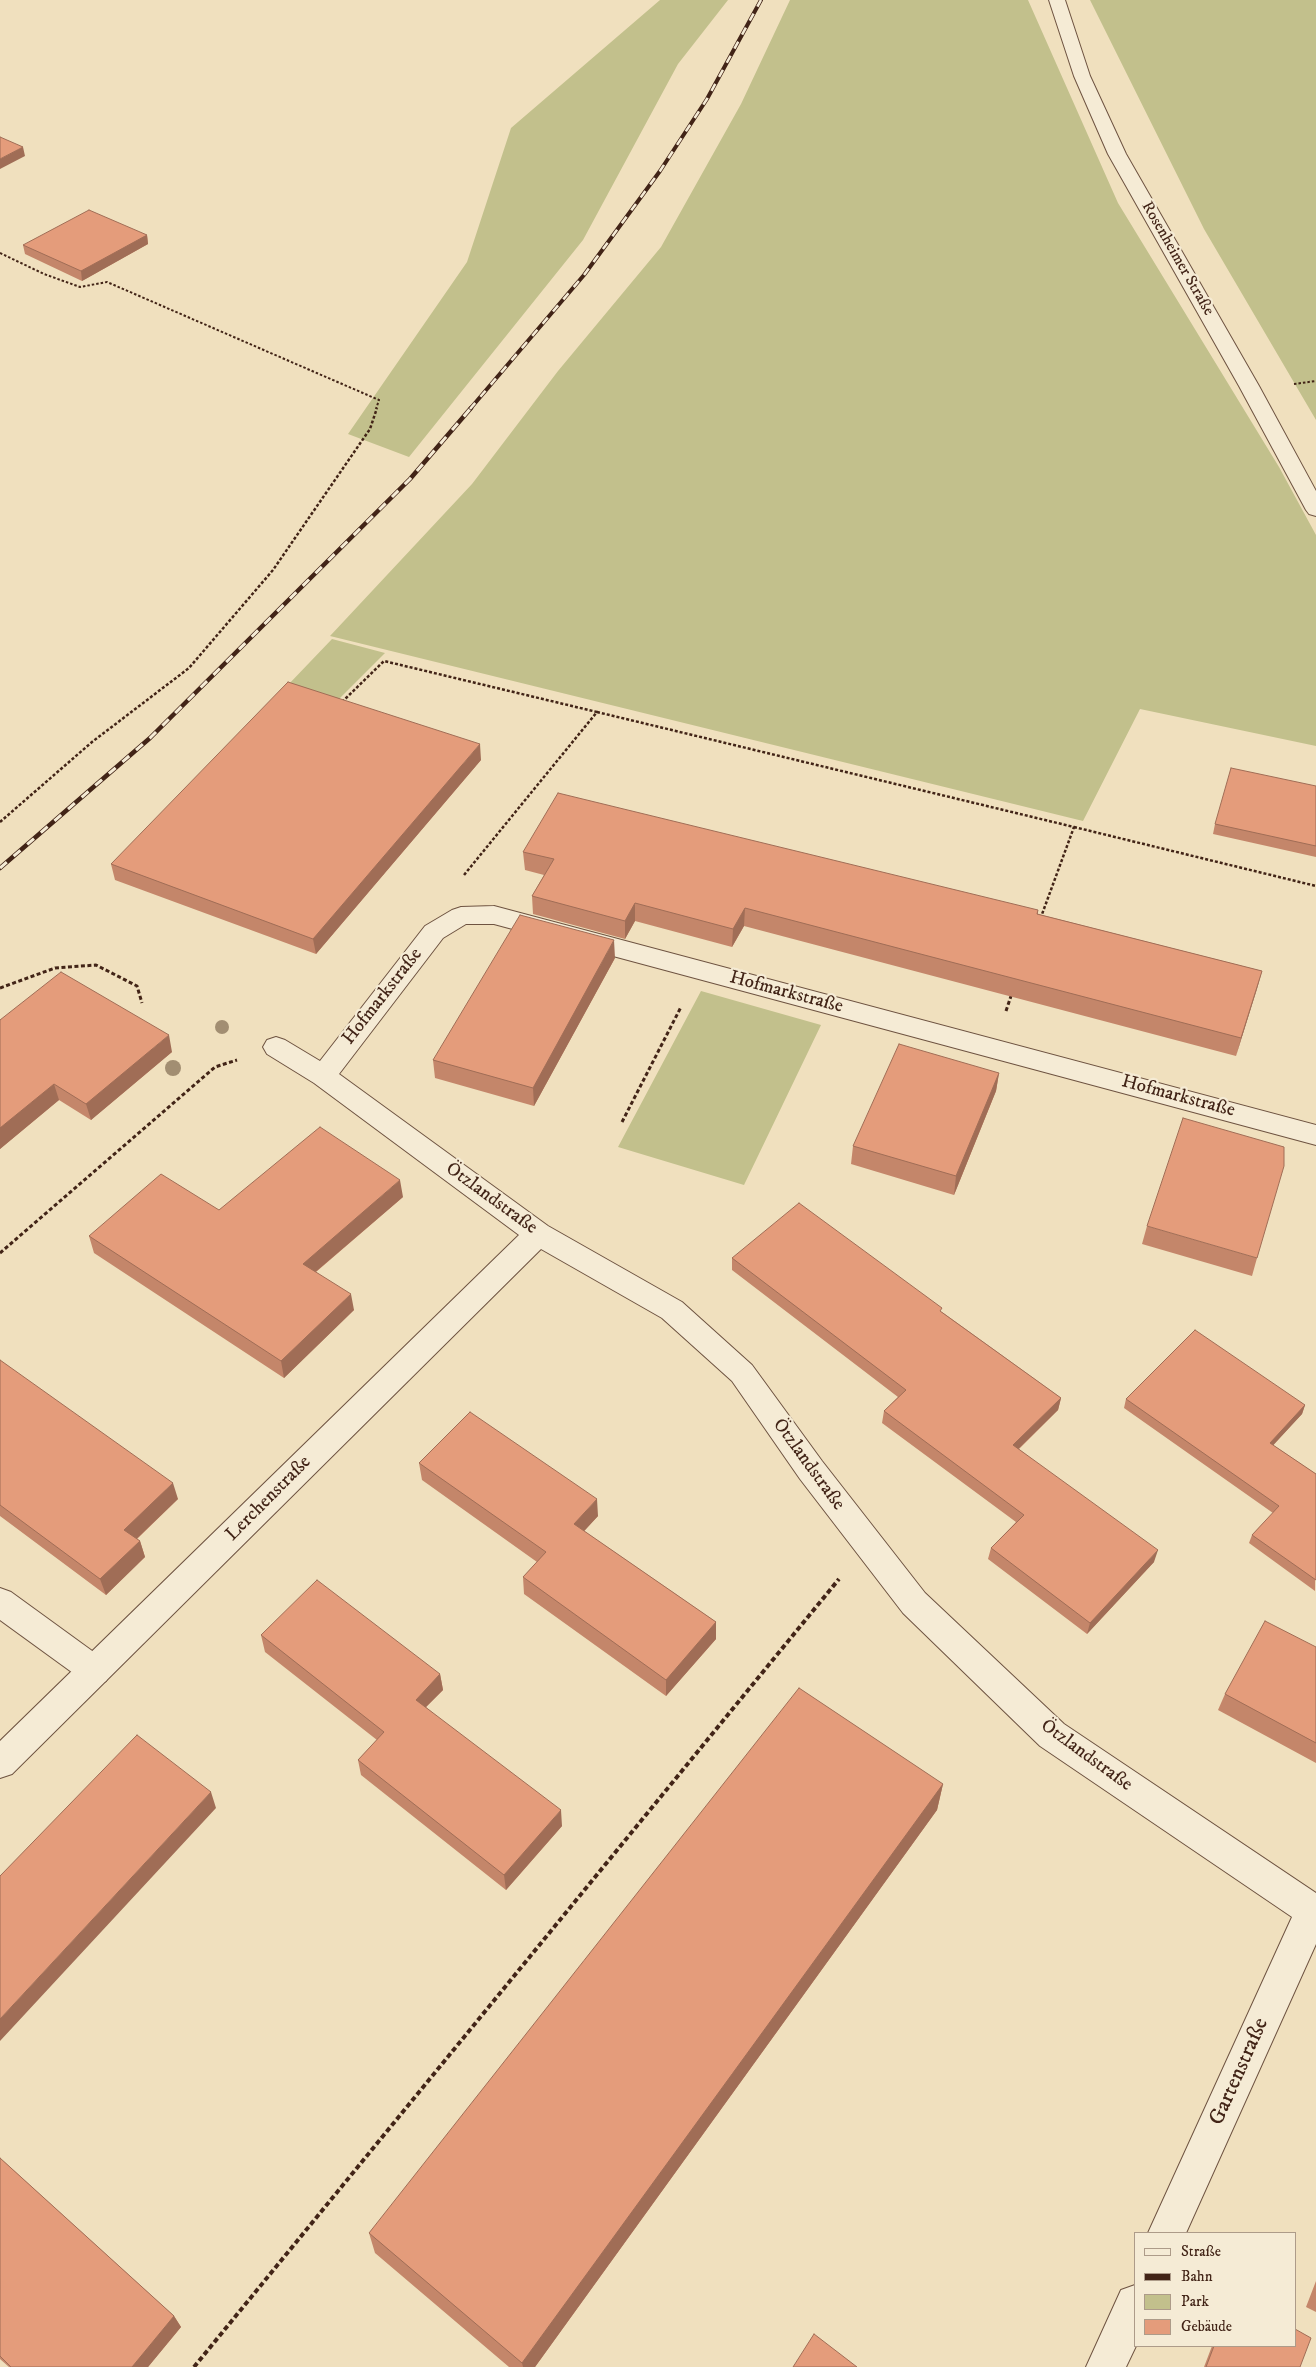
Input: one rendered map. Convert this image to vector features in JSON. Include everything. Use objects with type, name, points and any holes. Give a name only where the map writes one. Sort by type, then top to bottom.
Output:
[{"type":"street","name":"Rosenheimer Straße","points":[[1056,0],[1082,76],[1117,154],[1249,386],[1316,510]]},
{"type":"street","name":"Hofmarkstraße","points":[[323,1076],[368,1015],[434,932],[461,916],[494,915],[1316,1135]]},
{"type":"street","name":"Ötzlandstraße","points":[[276,1047],[323,1076],[538,1234],[672,1310],[742,1373],[811,1470],[914,1603],[1052,1735],[1315,1912]]},
{"type":"street","name":"Lerchenstraße","points":[[0,1763],[538,1234]]},
{"type":"street","points":[[0,1602],[95,1671]]},
{"type":"street","name":"Gartenstraße","points":[[1167,2232],[1315,1912]]},
{"type":"street","points":[[1106,2367],[1134,2306]]},
{"type":"path","points":[[0,252],[44,274],[80,287],[107,282],[379,400],[370,429],[273,570],[189,668],[92,742],[0,822]]},
{"type":"path","points":[[341,704],[384,661],[1316,886]]},
{"type":"path","points":[[461,916],[450,891],[598,712]]},
{"type":"path","points":[[1040,919],[1074,827]]},
{"type":"path","points":[[0,988],[55,968],[96,965],[137,986],[142,1003]]},
{"type":"path","points":[[622,1122],[700,970]]},
{"type":"path","points":[[992,1048],[1013,992]]},
{"type":"path","points":[[0,1253],[215,1067],[276,1047]]},
{"type":"path","points":[[194,2367],[868,1544]]},
{"type":"green space","points":[[660,0],[728,0],[678,64],[583,240],[409,457],[348,434],[467,262],[511,128]]},
{"type":"green space","points":[[790,0],[1028,0],[1118,203],[1279,467],[1316,535],[1316,746],[1140,709],[1083,821],[330,636],[472,484],[558,371],[661,247],[741,104]]},
{"type":"green space","points":[[1090,0],[1316,0],[1316,420],[1204,229]]},
{"type":"green space","points":[[332,639],[385,653],[336,702],[287,686]]},
{"type":"green space","points":[[701,991],[821,1025],[744,1185],[618,1147]]},
{"type":"building","points":[[0,137],[23,147],[0,159]]},
{"type":"building","points":[[89,210],[147,235],[81,271],[23,245]]},
{"type":"building","points":[[288,682],[480,744],[313,939],[111,864]]},
{"type":"building","points":[[1231,768],[1316,786],[1316,846],[1215,824]]},
{"type":"building","points":[[558,793],[1038,910],[1037,914],[1262,971],[1241,1038],[745,908],[733,929],[635,903],[625,921],[532,896],[554,859],[523,852]]},
{"type":"building","points":[[520,915],[614,940],[533,1088],[433,1060]]},
{"type":"building","points":[[61,972],[169,1035],[86,1104],[54,1084],[0,1128],[0,1020]]},
{"type":"building","points":[[899,1044],[999,1073],[956,1176],[853,1146]]},
{"type":"building","points":[[1183,1118],[1284,1147],[1284,1166],[1257,1258],[1147,1226]]},
{"type":"building","points":[[320,1127],[400,1180],[303,1264],[351,1294],[281,1361],[89,1236],[161,1174],[219,1210]]},
{"type":"building","points":[[799,1203],[942,1308],[940,1311],[1061,1398],[1013,1445],[1158,1550],[1090,1623],[991,1548],[1024,1515],[884,1411],[906,1390],[732,1258]]},
{"type":"building","points":[[1195,1330],[1305,1405],[1270,1443],[1316,1474],[1316,1580],[1252,1535],[1279,1506],[1126,1399]]},
{"type":"building","points":[[0,1360],[173,1483],[124,1530],[140,1541],[100,1579],[0,1505]]},
{"type":"building","points":[[470,1412],[597,1499],[574,1524],[716,1622],[666,1680],[523,1577],[546,1552],[419,1463]]},
{"type":"building","points":[[317,1580],[440,1674],[416,1700],[561,1810],[504,1875],[358,1760],[384,1732],[261,1635]]},
{"type":"building","points":[[1265,1621],[1316,1647],[1316,1743],[1225,1694]]},
{"type":"building","points":[[799,1688],[943,1784],[522,2363],[369,2233]]},
{"type":"building","points":[[137,1735],[211,1792],[0,2019],[0,1876]]},
{"type":"building","points":[[0,2158],[174,2316],[132,2367],[11,2367],[0,2356]]},
{"type":"building","points":[[1296,2330],[1311,2338],[1300,2367],[1206,2367],[1214,2347],[1296,2347]]},
{"type":"building","points":[[814,2334],[857,2367],[793,2367]]},
{"type":"railway","points":[[470,409],[584,275],[660,171],[707,99],[761,0]]},
{"type":"railway","points":[[0,868],[150,738],[410,479],[471,408]]}]
